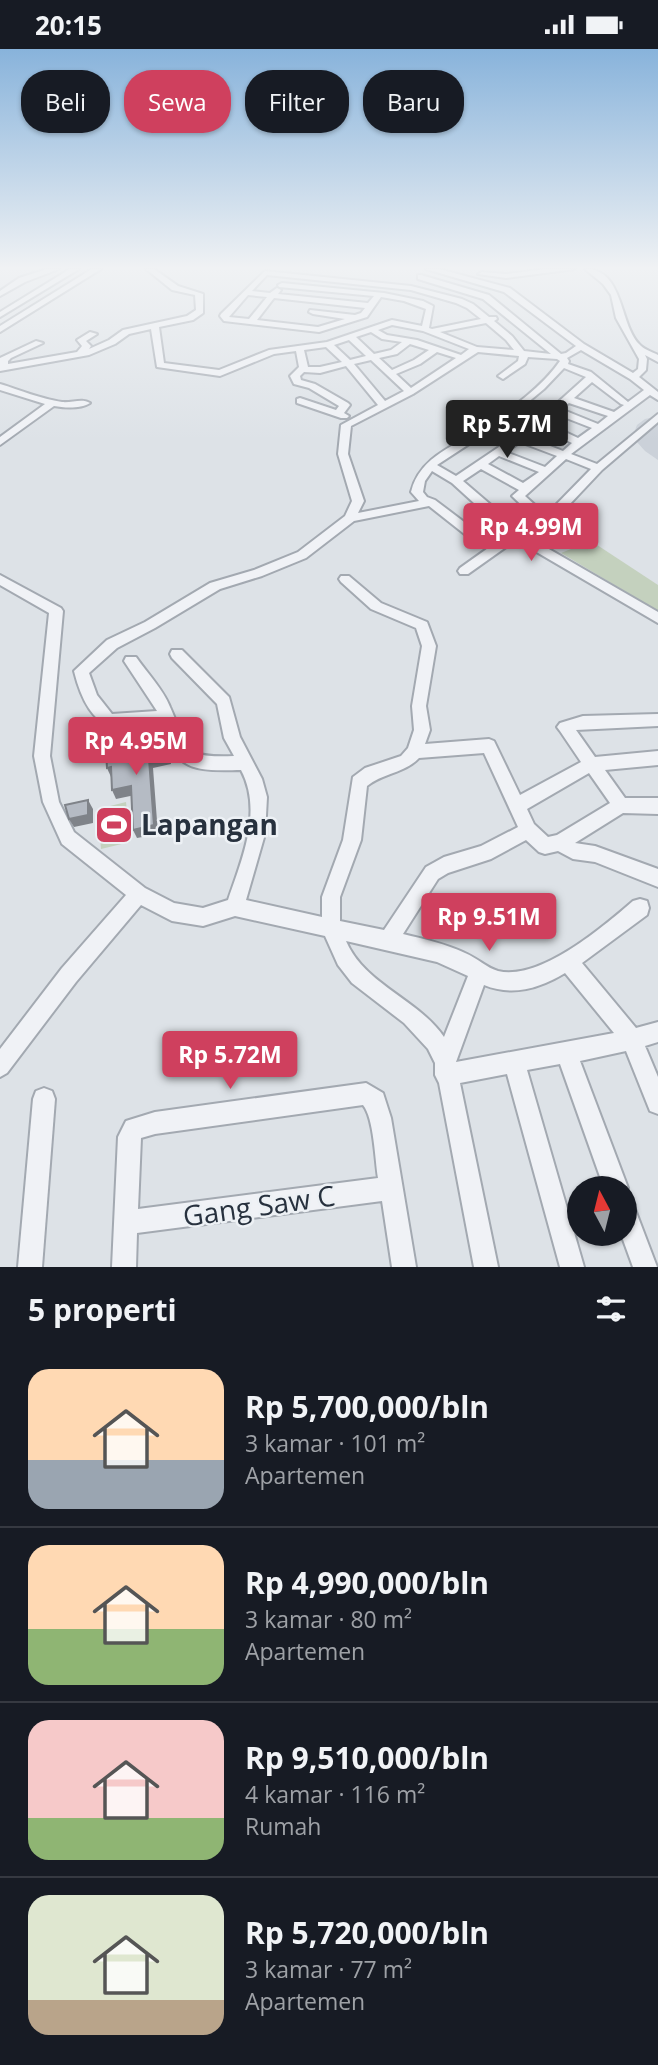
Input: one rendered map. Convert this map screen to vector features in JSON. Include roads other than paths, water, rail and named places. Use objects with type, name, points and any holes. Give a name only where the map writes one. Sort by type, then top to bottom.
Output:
[{"type":"street","points":[[39,343],[8,356],[2,367],[82,354],[112,342],[125,332],[151,326]]},
{"type":"street","points":[[155,326],[158,362],[163,367],[220,373],[272,352],[328,344],[380,326]]},
{"type":"street","points":[[296,326],[319,330],[332,326]]},
{"type":"street","points":[[419,326],[476,349],[563,361]]},
{"type":"street","points":[[429,326],[429,330]]},
{"type":"street","points":[[429,330],[460,326],[509,338]]},
{"type":"street","points":[[493,326],[524,354]]},
{"type":"street","points":[[522,326],[563,361],[592,377],[627,403]]},
{"type":"street","points":[[555,326],[581,347],[633,377],[653,394]]},
{"type":"street","points":[[624,326],[644,363],[642,370],[633,377]]},
{"type":"street","points":[[373,330],[385,337],[398,351]]},
{"type":"street","points":[[82,354],[81,351],[88,346],[80,339],[93,334]]},
{"type":"street","points":[[351,337],[410,392]]},
{"type":"street","points":[[385,337],[409,341],[460,357]]},
{"type":"street","points":[[303,368],[320,370],[349,364],[398,351],[409,341]]},
{"type":"street","points":[[328,344],[349,364],[383,405]]},
{"type":"street","points":[[633,345],[658,359]]},
{"type":"street","points":[[456,481],[539,424],[563,361],[581,347]]},
{"type":"street","points":[[300,349],[303,368]]},
{"type":"street","points":[[350,518],[358,496],[348,471],[343,440],[346,425],[410,392],[476,349]]},
{"type":"street","points":[[392,373],[435,350]]},
{"type":"street","points":[[503,376],[522,362],[524,354]]},
{"type":"street","points":[[303,368],[295,376],[297,382],[318,386],[324,393],[345,405],[338,414]]},
{"type":"street","points":[[501,545],[476,537],[419,495],[417,486],[421,477],[431,466],[489,428],[546,403],[568,398],[592,377]]},
{"type":"street","points":[[582,386],[627,403]]},
{"type":"street","points":[[0,387],[52,403],[85,403]]},
{"type":"street","points":[[546,522],[519,498],[527,486],[627,403],[653,394]]},
{"type":"street","points":[[568,398],[613,415]]},
{"type":"street","points":[[300,401],[356,419]]},
{"type":"street","points":[[0,442],[52,403]]},
{"type":"street","points":[[546,403],[598,427]]},
{"type":"street","points":[[527,542],[598,468],[658,417]]},
{"type":"street","points":[[539,424],[579,442]]},
{"type":"street","points":[[489,428],[598,468]]},
{"type":"street","points":[[500,453],[546,471]]},
{"type":"street","points":[[482,465],[521,487],[527,486]]},
{"type":"street","points":[[431,466],[456,481],[515,534],[658,618]]},
{"type":"street","points":[[165,714],[153,718],[110,720],[104,717],[86,692],[81,671],[111,644],[222,583],[290,561],[350,518],[431,502]]},
{"type":"street","points":[[464,571],[515,534]]},
{"type":"street","points":[[0,579],[56,611],[42,756],[51,802],[61,825],[68,838],[139,894],[172,912],[203,917],[235,908],[331,928],[453,957],[495,980],[512,983],[542,974],[608,936],[640,908]]},
{"type":"street","points":[[345,579],[376,606],[424,629],[429,646],[419,706],[422,730],[415,752],[406,761],[370,773],[359,782],[352,840],[331,897],[331,928],[346,962],[363,979],[415,1017],[436,1038],[446,1068],[486,1267]]},
{"type":"street","points":[[177,654],[210,684],[224,701],[232,738],[253,774],[258,794],[258,823],[235,908]]},
{"type":"street","points":[[131,661],[165,714],[176,745],[195,761],[210,764],[245,763]]},
{"type":"street","points":[[621,805],[565,727],[583,722],[658,720]]},
{"type":"street","points":[[415,752],[489,746],[528,830],[544,846],[560,843],[621,805],[658,806]]},
{"type":"street","points":[[516,806],[591,764],[658,758]]},
{"type":"street","points":[[388,941],[432,873],[444,866],[485,853],[528,830]]},
{"type":"street","points":[[560,843],[573,851],[605,858],[658,878]]},
{"type":"street","points":[[0,1066],[69,975],[139,894]]},
{"type":"street","points":[[567,960],[632,1039],[658,1103]]},
{"type":"street","points":[[446,1068],[480,971]]},
{"type":"street","points":[[446,1068],[567,1054],[658,1032]]},
{"type":"street","points":[[567,1054],[612,1176]]},
{"type":"street","points":[[514,1061],[572,1267]]},
{"type":"street","points":[[124,1267],[129,1137],[134,1129],[155,1123],[366,1094],[377,1106],[404,1267]]},
{"type":"street","points":[[30,1267],[44,1099]]},
{"type":"street","name":"Gang Saw C","points":[[127,1223],[392,1188]]},
{"type":"street","points":[[637,1245],[645,1267]]},
{"type":"place","name":"Lapangan","points":[[114,825]]}]
